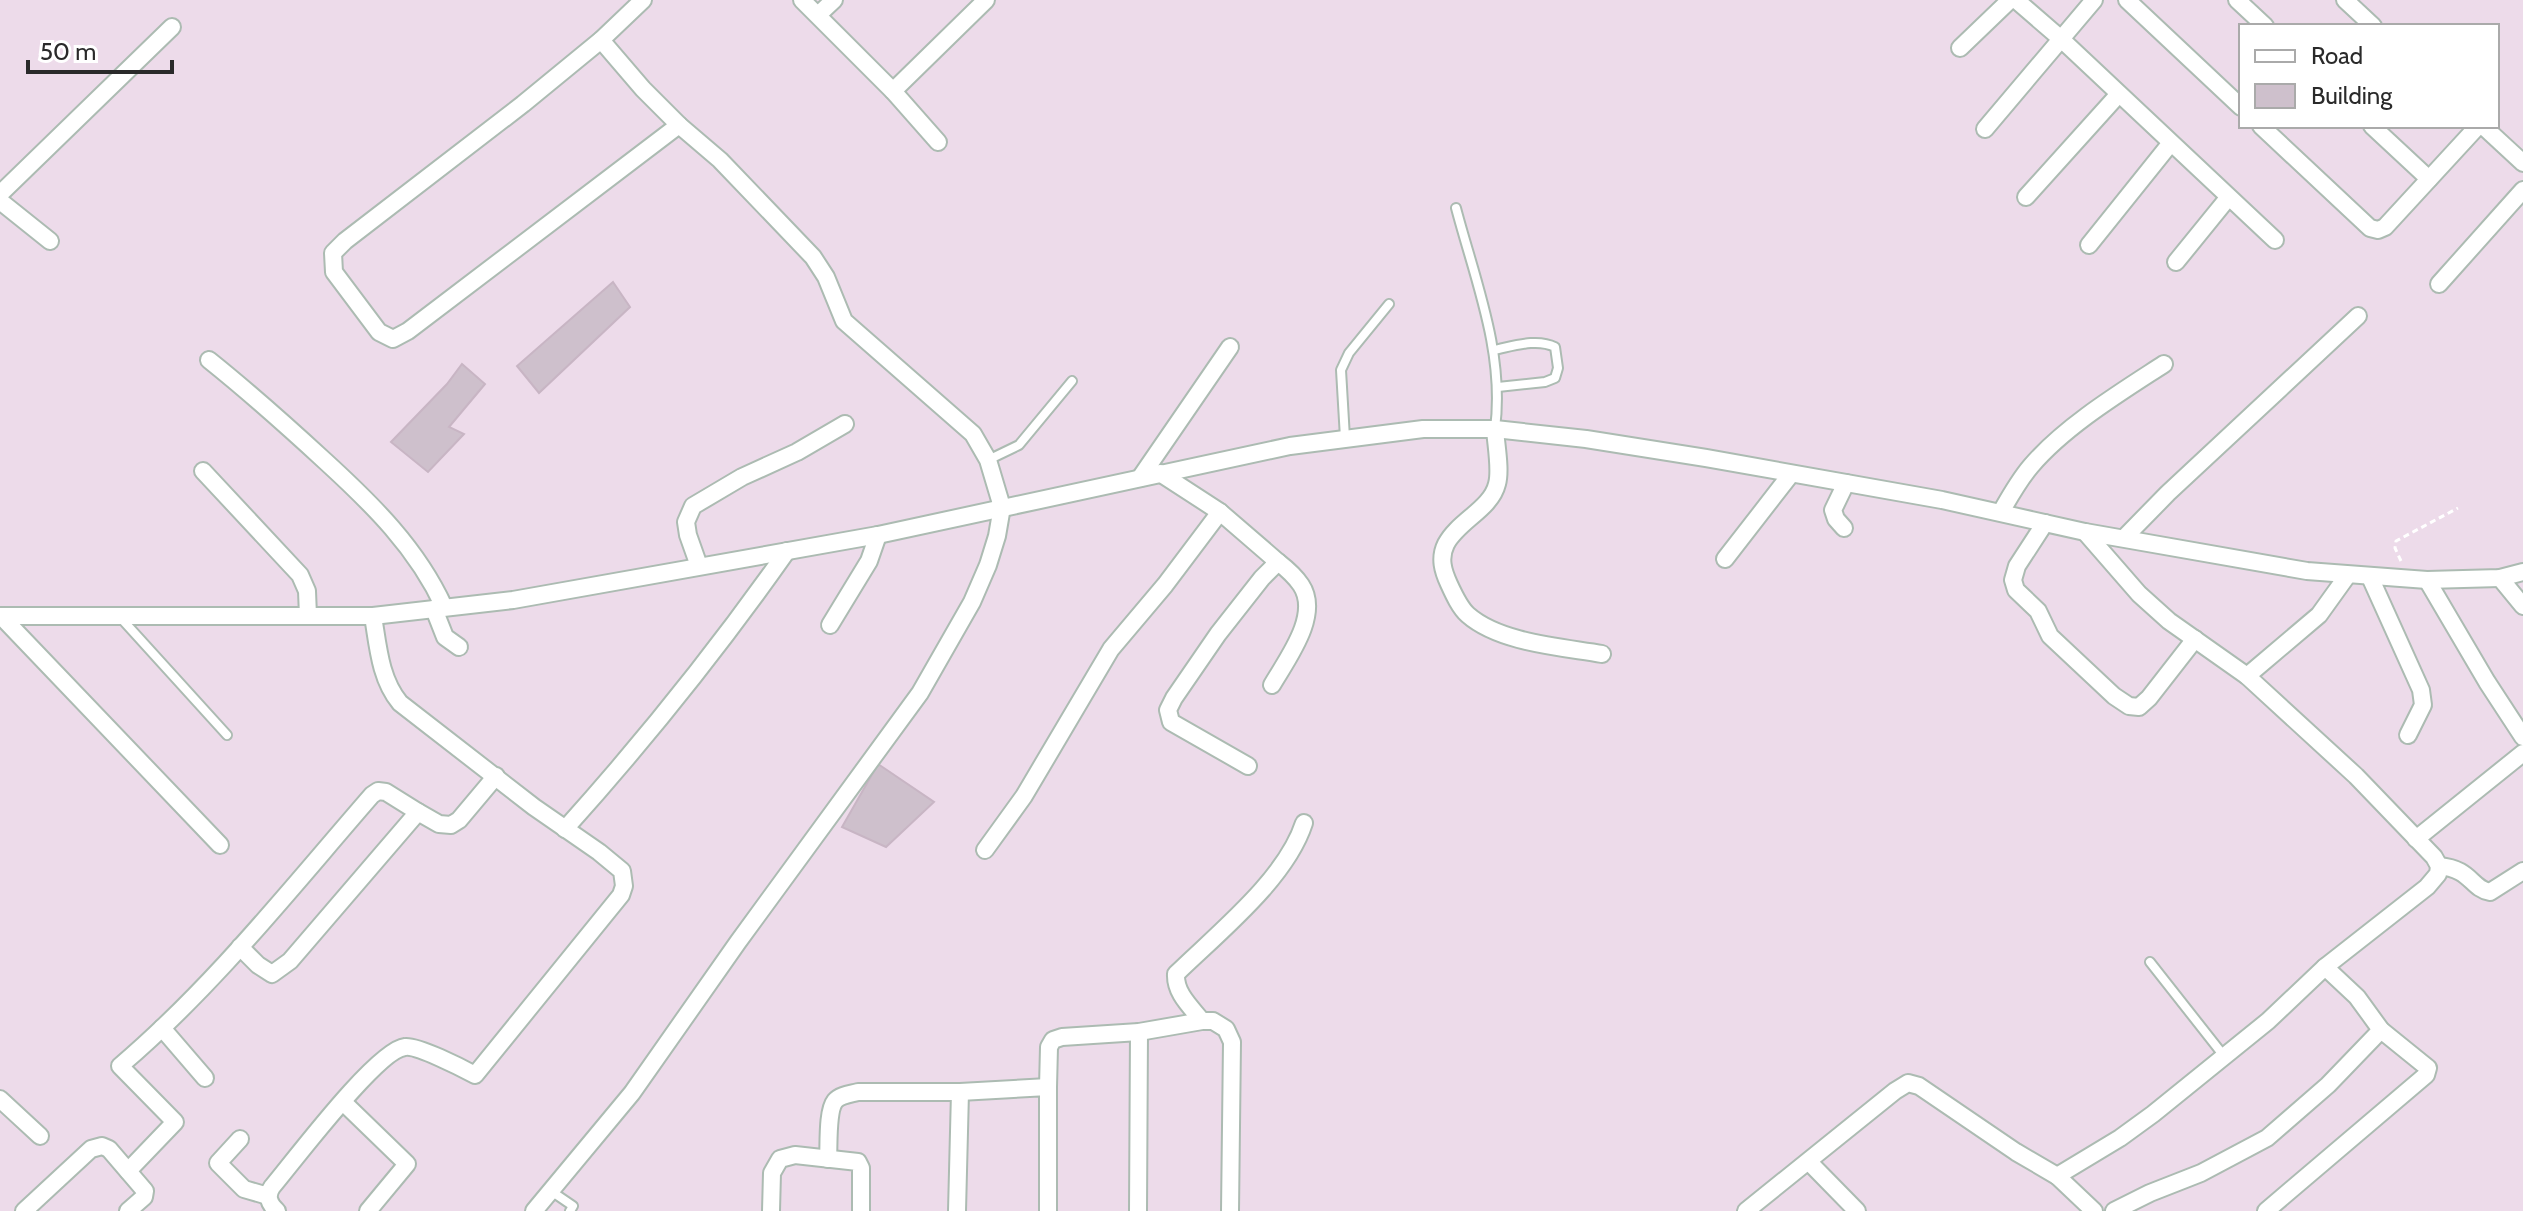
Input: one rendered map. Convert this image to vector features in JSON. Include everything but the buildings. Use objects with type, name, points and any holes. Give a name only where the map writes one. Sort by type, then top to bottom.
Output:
[{"type":"street","points":[[643,0],[601,40],[523,104],[345,241],[333,253],[334,272],[379,332],[393,339],[408,331],[679,125]]},
{"type":"street","points":[[802,0],[893,91],[938,142]]},
{"type":"street","points":[[818,15],[834,0]]},
{"type":"street","points":[[893,91],[986,0]]},
{"type":"street","points":[[1960,48],[2013,0],[2060,38],[2275,240]]},
{"type":"street","points":[[1985,129],[2094,0]]},
{"type":"street","points":[[2127,0],[2239,105]]},
{"type":"street","points":[[2237,0],[2263,24]]},
{"type":"street","points":[[2345,0],[2371,24]]},
{"type":"street","points":[[0,194],[172,27]]},
{"type":"street","points":[[534,1211],[632,1093],[920,693],[965,614],[988,565],[1002,507],[988,460],[973,434],[844,321],[826,277],[813,257],[720,160],[643,89],[601,40]]},
{"type":"street","points":[[2026,197],[2118,95]]},
{"type":"street","points":[[2263,128],[2370,228],[2378,230],[2385,227],[2478,128]]},
{"type":"street","points":[[2374,128],[2429,179]]},
{"type":"street","points":[[2482,128],[2523,163]]},
{"type":"street","points":[[2089,245],[2170,144]]},
{"type":"street","points":[[2439,284],[2523,190]]},
{"type":"street","points":[[2176,262],[2228,198]]},
{"type":"street","points":[[0,201],[50,241]]},
{"type":"street","points":[[2124,538],[2358,316]]},
{"type":"street","points":[[1140,478],[1230,347]]},
{"type":"street","points":[[209,360],[300,437],[383,516],[437,592],[445,637],[459,647]]},
{"type":"street","points":[[2001,512],[2016,485],[2034,463],[2104,403],[2164,364]]},
{"type":"street","points":[[699,566],[686,522],[693,506],[845,424]]},
{"type":"street","points":[[1,616],[373,616],[513,600],[878,535],[1290,446],[1423,429],[1495,429],[1586,439],[2001,512],[2085,532],[2254,564],[2409,580],[2500,578],[2523,572]]},
{"type":"street","points":[[1495,429],[1499,475],[1497,487],[1446,544],[1441,557],[1444,573],[1467,614],[1485,626],[1510,637],[1602,654]]},
{"type":"street","points":[[203,471],[300,575],[307,591],[308,616]]},
{"type":"street","points":[[1160,473],[1220,512],[1303,587],[1308,602],[1304,624],[1272,685]]},
{"type":"street","points":[[1725,559],[1791,474]]},
{"type":"street","points":[[1844,528],[1833,510],[1846,483]]},
{"type":"street","points":[[985,850],[1036,776],[1111,649],[1165,585],[1220,512]]},
{"type":"street","points":[[2045,523],[2017,566],[2013,580],[2016,590],[2038,611],[2050,636],[2114,696],[2129,706],[2139,707],[2195,639]]},
{"type":"street","points":[[2057,1176],[2120,1138],[2268,1021],[2325,967],[2427,887],[2438,874],[2439,866],[2434,857],[2356,776],[2247,676],[2169,621],[2139,594],[2085,532]]},
{"type":"street","points":[[830,625],[869,561],[878,535]]},
{"type":"street","points":[[565,829],[641,744],[696,676],[787,551]]},
{"type":"street","points":[[1248,766],[1171,722],[1168,710],[1218,634],[1278,562]]},
{"type":"street","points":[[2247,676],[2319,615],[2347,576]]},
{"type":"street","points":[[2370,577],[2421,690],[2423,705],[2408,735]]},
{"type":"street","points":[[2500,578],[2523,606]]},
{"type":"street","points":[[2427,580],[2523,737]]},
{"type":"street","points":[[1,616],[220,845]]},
{"type":"street","points":[[273,1204],[272,1187],[366,1075],[391,1054],[405,1047],[417,1049],[475,1075],[621,895],[624,886],[622,871],[599,852],[400,703],[391,692],[380,657],[373,616]]},
{"type":"street","points":[[2416,839],[2523,753]]},
{"type":"street","points":[[128,1171],[175,1122],[120,1066],[192,999],[378,791],[386,792],[439,824],[451,825],[459,820],[496,776]]},
{"type":"street","points":[[240,947],[265,971],[272,974],[281,970],[418,812]]},
{"type":"street","points":[[1202,1021],[1175,985],[1176,974],[1270,880],[1293,850],[1304,823]]},
{"type":"street","points":[[2439,866],[2465,872],[2483,891],[2490,892],[2523,871]]},
{"type":"street","points":[[2266,1211],[2426,1075],[2428,1068],[2381,1030],[2357,997],[2325,967]]},
{"type":"street","points":[[1048,1211],[1049,1047],[1053,1040],[1213,1021],[1226,1029],[1232,1042],[1230,1211]]},
{"type":"street","points":[[162,1028],[205,1078]]},
{"type":"street","points":[[2114,1211],[2201,1173],[2267,1138],[2328,1085],[2381,1030]]},
{"type":"street","points":[[1138,1211],[1139,1032]]},
{"type":"street","points":[[1746,1211],[1908,1083],[1919,1086],[2057,1176],[2094,1211]]},
{"type":"street","points":[[828,1159],[830,1112],[834,1102],[842,1096],[858,1092],[960,1092],[1048,1087]]},
{"type":"street","points":[[957,1211],[960,1092]]},
{"type":"street","points":[[0,1099],[40,1136]]},
{"type":"street","points":[[343,1102],[407,1164],[368,1211]]},
{"type":"street","points":[[240,1139],[218,1163],[244,1189],[273,1204]]},
{"type":"street","points":[[24,1211],[91,1149],[102,1146],[109,1149],[145,1191],[144,1197],[128,1211]]},
{"type":"street","points":[[771,1211],[772,1173],[780,1159],[795,1155],[855,1161],[860,1165],[861,1211]]},
{"type":"street","points":[[1809,1162],[1857,1211]]},
{"type":"lane","points":[[1456,208],[1494,350],[1498,387],[1495,429]]},
{"type":"lane","points":[[1345,438],[1341,370],[1349,353],[1389,304]]},
{"type":"lane","points":[[1494,350],[1539,342],[1549,344],[1555,347],[1558,368],[1555,378],[1545,382],[1498,387]]},
{"type":"lane","points":[[988,460],[1019,445],[1072,381]]},
{"type":"lane","points":[[119,616],[227,735]]},
{"type":"lane","points":[[2150,962],[2224,1056]]},
{"type":"lane","points":[[551,1191],[574,1209]]},
{"type":"path","points":[[2409,580],[2395,548],[2396,541],[2458,508]]}]
